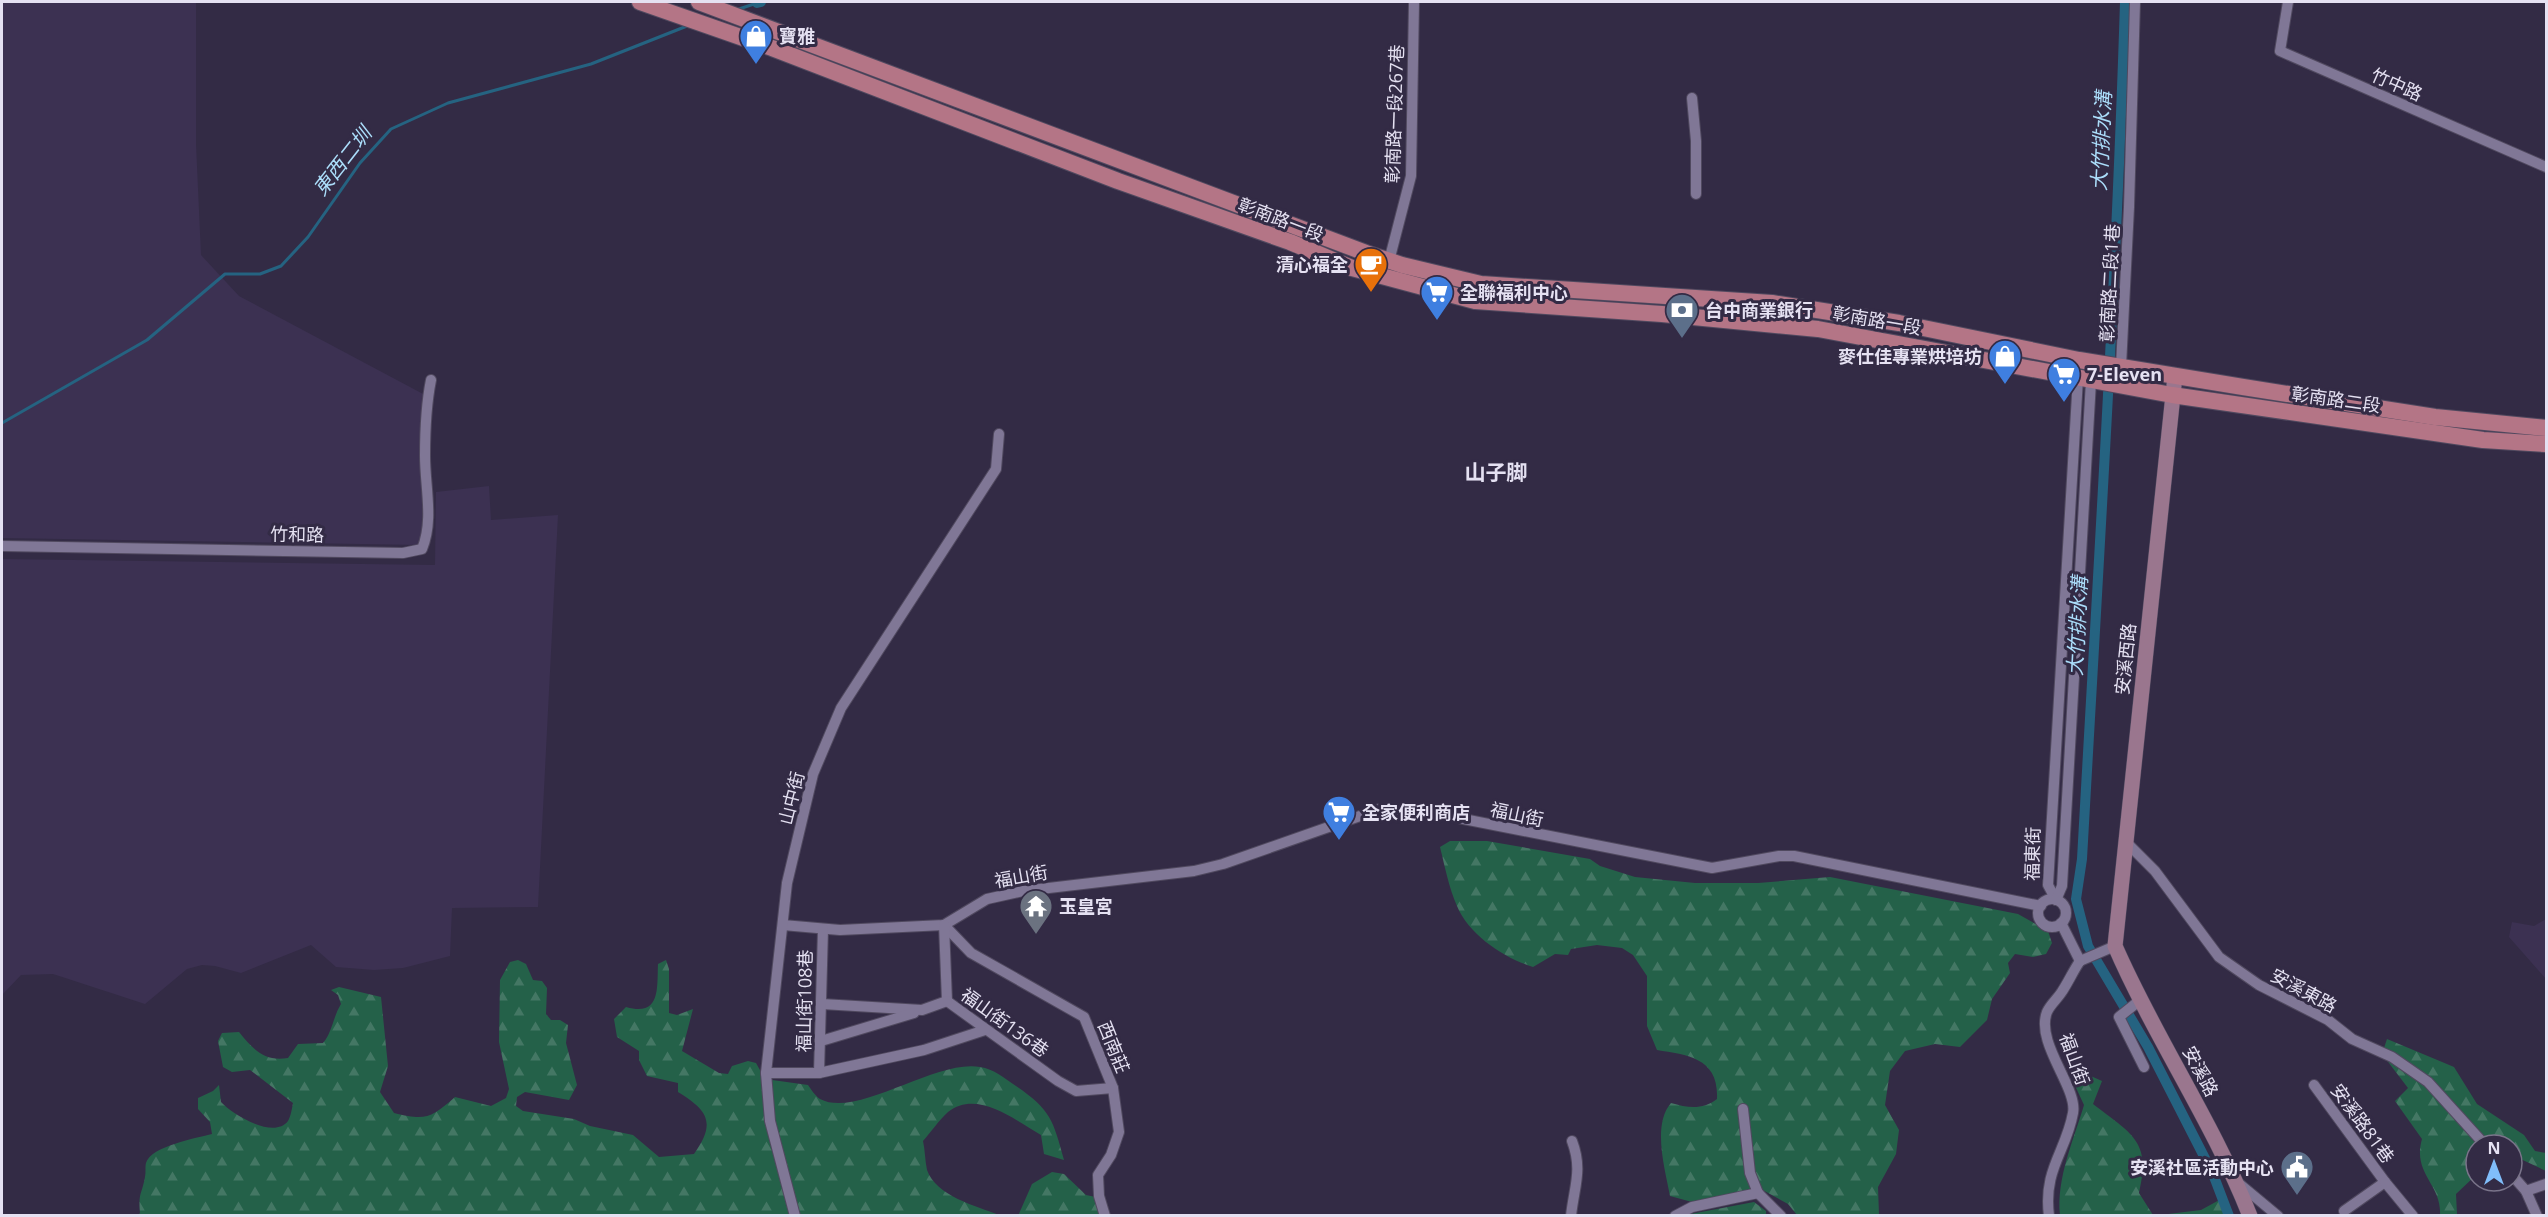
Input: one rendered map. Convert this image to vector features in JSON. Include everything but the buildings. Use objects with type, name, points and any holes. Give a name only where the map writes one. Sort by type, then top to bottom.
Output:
[{"type":"main road","name":"彰南路一段","points":[[640,2],[772,48],[1085,169],[1290,242],[1352,268],[1397,282],[1475,302],[1662,314],[1818,329],[2120,386]]},
{"type":"main road","name":"彰南路一段","points":[[699,2],[1389,261],[1481,284],[1772,303],[1899,323],[2097,363]]},
{"type":"main road","name":"福東街","points":[[2079,360],[2084,380]]},
{"type":"main road","points":[[2084,380],[2097,363]]},
{"type":"main road","name":"彰南路二段","points":[[2097,363],[2435,417],[2547,428]]},
{"type":"main road","name":"彰南路二段","points":[[2120,386],[2483,440],[2547,444]]},
{"type":"street","name":"彰南路一段267巷","points":[[1389,261],[1411,176],[1414,2]]},
{"type":"street","name":"彰南路二段1巷","points":[[2120,386],[2135,2]]},
{"type":"street","name":"竹中路","points":[[2288,2],[2280,51],[2547,167]]},
{"type":"street","points":[[1692,98],[1696,141],[1696,194]]},
{"type":"street","name":"安溪西路","points":[[2115,946],[2175,376]]},
{"type":"street","name":"竹和路","points":[[2,546],[403,553],[422,549],[429,532],[425,456],[426,406],[431,380]]},
{"type":"street","name":"福東街","points":[[2056,900],[2048,885],[2074,439],[2084,380]]},
{"type":"street","name":"福東街","points":[[2056,900],[2062,886],[2088,440],[2084,380]]},
{"type":"street","name":"山中街","points":[[795,1215],[770,1120],[766,1073],[788,883],[813,774],[841,708],[996,469],[999,434]]},
{"type":"street","points":[[2074,439],[2088,440]]},
{"type":"street","points":[[2072,481],[2085,481]]},
{"type":"street","points":[[2068,553],[2081,554]]},
{"type":"street","points":[[2062,642],[2076,643]]},
{"type":"street","name":"福山街","points":[[783,925],[840,930],[944,925],[987,899],[1023,891],[1194,871],[1223,864],[1380,809],[1423,811],[1712,868],[1779,856],[1825,861],[2041,906]]},
{"type":"street","name":"安溪東路","points":[[2126,842],[2155,872],[2219,957],[2259,985],[2328,1020],[2352,1039],[2392,1057],[2428,1082],[2474,1133]]},
{"type":"street","points":[[2047,900],[2056,900],[2066,909],[2065,919],[2053,927],[2044,924],[2039,915],[2041,906],[2047,900]]},
{"type":"street","points":[[2061,923],[2080,961],[2115,946]]},
{"type":"street","name":"福山街136巷","points":[[944,925],[947,1001],[1076,1091],[1113,1088]]},
{"type":"street","name":"西南莊","points":[[944,925],[971,953],[1084,1017],[1113,1088],[1119,1132],[1111,1155],[1098,1175],[1099,1196],[1105,1215]]},
{"type":"street","name":"福山街108巷","points":[[819,1073],[822,1004],[820,966],[823,929]]},
{"type":"street","name":"安溪路","points":[[2115,946],[2137,1003],[2178,1067],[2236,1180],[2250,1215]]},
{"type":"street","name":"福山街","points":[[2049,1215],[2051,1171],[2074,1113],[2070,1093],[2048,1040],[2047,1012],[2080,961]]},
{"type":"street","points":[[821,1041],[947,1001]]},
{"type":"street","points":[[2137,1003],[2119,1017],[2144,1067]]},
{"type":"street","points":[[822,1004],[922,1010]]},
{"type":"street","points":[[766,1073],[819,1073],[924,1050],[986,1030]]},
{"type":"street","name":"安溪路81巷","points":[[2314,1084],[2385,1182],[2413,1215]]},
{"type":"street","points":[[1743,1109],[1750,1173],[1758,1193],[1781,1215]]},
{"type":"street","points":[[1571,1215],[1577,1186],[1578,1157],[1572,1141]]},
{"type":"street","points":[[2236,1180],[2278,1215]]},
{"type":"street","name":"安溪路81巷","points":[[2343,1214],[2385,1182]]},
{"type":"street","points":[[2526,1191],[2547,1184]]},
{"type":"street","points":[[2524,1189],[2538,1215]]},
{"type":"street","points":[[1676,1215],[1692,1207],[1758,1193]]},
{"type":"shaded area","points":[[2,2],[196,2],[196,144],[201,255],[239,296],[425,395],[428,532],[421,545],[2,538]]},
{"type":"shaded area","points":[[489,486],[491,520],[558,515],[538,907],[452,908],[450,956],[403,968],[374,970],[336,967],[311,945],[241,973],[202,965],[187,969],[145,1004],[53,974],[21,975],[2,995],[2,559],[435,565],[436,492]]},
{"type":"shaded area","points":[[2546,919],[2546,979],[2509,937],[2512,922],[2534,926]]},
{"type":"green space","points":[[1450,841],[1487,841],[1590,859],[1600,866],[1635,877],[1695,883],[1758,883],[1830,877],[2018,914],[2048,931],[2052,943],[2046,954],[2033,957],[2015,954],[2008,963],[2010,973],[1992,999],[1987,1020],[1960,1047],[1935,1044],[1905,1051],[1890,1071],[1885,1105],[1899,1130],[1896,1154],[1878,1187],[1879,1215],[1797,1215],[1788,1204],[1759,1188],[1692,1202],[1670,1196],[1661,1148],[1662,1123],[1671,1103],[1695,1107],[1712,1103],[1717,1099],[1716,1085],[1713,1075],[1699,1061],[1680,1054],[1657,1050],[1647,1026],[1647,976],[1633,955],[1622,948],[1597,945],[1571,949],[1568,955],[1555,954],[1533,967],[1499,951],[1470,927],[1457,906],[1449,885],[1440,847]]},
{"type":"green space","points":[[518,960],[526,964],[533,980],[542,981],[547,988],[546,1014],[551,1020],[560,1020],[568,1025],[566,1043],[577,1085],[569,1100],[525,1092],[517,1097],[516,1106],[523,1111],[574,1119],[590,1126],[633,1135],[659,1157],[694,1154],[701,1143],[707,1125],[702,1111],[678,1092],[678,1083],[647,1076],[639,1060],[639,1051],[617,1037],[614,1019],[626,1007],[646,1008],[651,1004],[657,991],[658,964],[666,960],[669,969],[669,1013],[677,1015],[693,1009],[682,1051],[719,1073],[728,1074],[732,1066],[748,1061],[756,1063],[765,1079],[808,1085],[820,1099],[836,1103],[875,1096],[941,1071],[962,1067],[985,1068],[999,1074],[1028,1094],[1044,1109],[1057,1135],[1064,1160],[1044,1154],[1041,1135],[1020,1122],[996,1109],[971,1104],[959,1106],[948,1112],[923,1141],[927,1170],[939,1187],[948,1193],[968,1204],[999,1215],[137,1216],[140,1213],[140,1197],[146,1163],[150,1157],[165,1147],[212,1134],[210,1122],[198,1109],[198,1098],[213,1091],[219,1085],[221,1102],[234,1113],[253,1123],[273,1128],[282,1126],[289,1119],[293,1103],[250,1070],[232,1072],[223,1067],[218,1041],[222,1033],[239,1032],[260,1053],[272,1058],[288,1058],[298,1044],[323,1043],[326,1039],[341,1004],[338,995],[331,990],[339,987],[381,997],[388,1066],[380,1092],[394,1113],[414,1117],[428,1116],[455,1097],[491,1106],[506,1098],[509,1089],[499,1042],[500,980],[510,962]]},
{"type":"green space","points":[[2387,1039],[2454,1067],[2477,1104],[2521,1133],[2464,1133],[2464,1186],[2456,1194],[2457,1215],[2440,1215],[2437,1195],[2421,1161],[2422,1139],[2395,1101],[2408,1088],[2382,1054]]},
{"type":"green space","points":[[2075,1069],[2102,1081],[2093,1104],[2128,1131],[2140,1149],[2143,1161],[2139,1193],[2153,1215],[2060,1215],[2059,1201],[2063,1173],[2084,1105],[2072,1079]]},
{"type":"green space","points":[[2524,1135],[2535,1151],[2546,1153],[2546,1171],[2524,1161]]},
{"type":"green space","points":[[1052,1172],[1064,1174],[1086,1195],[1105,1199],[1104,1215],[1018,1216],[1032,1184]]},
{"type":"green space","points":[[2223,1198],[2233,1215],[2160,1215],[2201,1210]]},
{"type":"green space","points":[[1754,1202],[1766,1211],[1766,1216],[1680,1216]]},
{"type":"waterway","name":"東西二圳","points":[[757,3],[761,2]]},
{"type":"waterway","name":"大竹排水溝","points":[[2125,2],[2106,430],[2082,859],[2076,899],[2088,946],[2148,1047],[2213,1174],[2229,1216]]},
{"type":"waterway","name":"東西二圳","points":[[739,9],[757,3]]},
{"type":"waterway","name":"東西二圳","points":[[2,423],[147,340],[225,274],[260,274],[281,266],[308,237],[360,163],[391,129],[448,103],[591,64],[687,26]]},
{"type":"place","name":"寶雅","points":[[756,65]]},
{"type":"place","name":"清心福全","points":[[1371,293]]},
{"type":"place","name":"全聯福利中心","points":[[1437,321]]},
{"type":"place","name":"台中商業銀行","points":[[1682,339]]},
{"type":"place","name":"麥仕佳專業烘培坊","points":[[2005,385]]},
{"type":"place","name":"7-Eleven","points":[[2064,403]]},
{"type":"place","name":"全家便利商店","points":[[1339,841]]},
{"type":"place","name":"玉皇宮","points":[[1036,935]]},
{"type":"place","name":"安溪社區活動中心","points":[[2297,1196]]},
{"type":"district","name":"山子脚","points":[[1496,472]]}]
